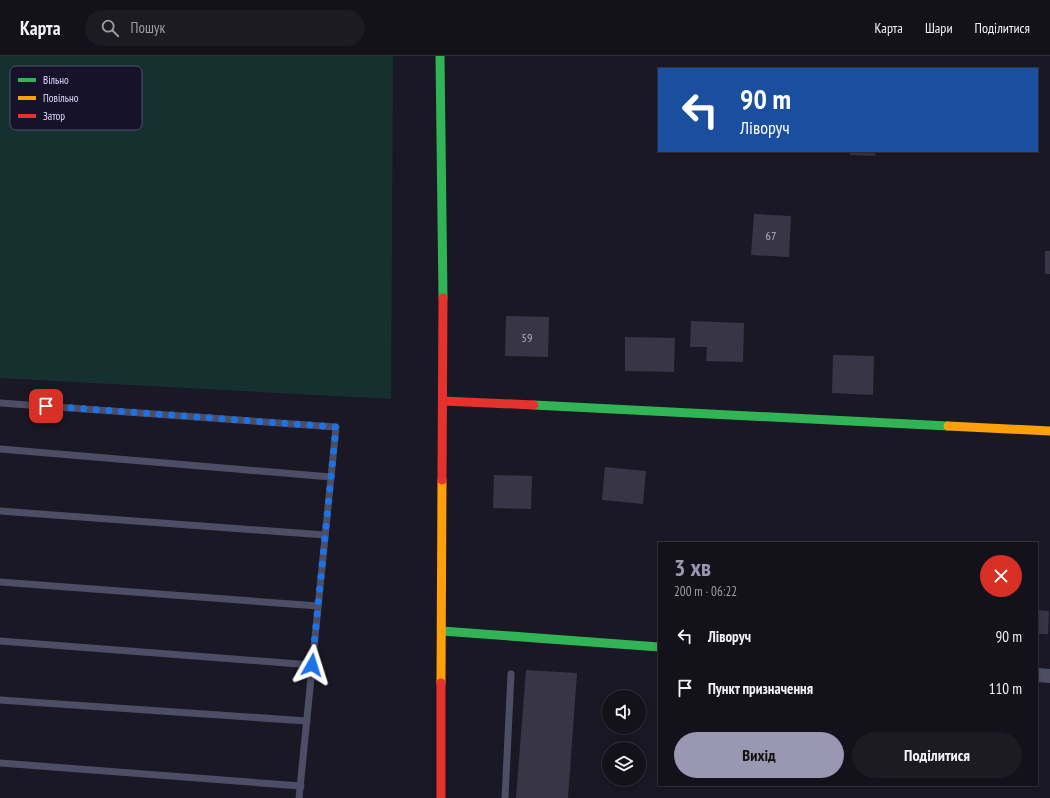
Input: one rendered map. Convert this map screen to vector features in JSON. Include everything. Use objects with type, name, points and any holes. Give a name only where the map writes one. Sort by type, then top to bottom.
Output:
[{"type":"street","points":[[440,56],[443,401],[441,798]]},
{"type":"street","points":[[443,401],[1050,431]]},
{"type":"street","points":[[442,632],[658,647]]},
{"type":"street","points":[[1038,675],[1050,676]]},
{"type":"lane","points":[[0,403],[336,427],[300,798]]},
{"type":"lane","points":[[0,449],[331,477]]},
{"type":"lane","points":[[0,511],[325,535]]},
{"type":"lane","points":[[0,582],[318,606]]},
{"type":"lane","points":[[0,641],[312,665]]},
{"type":"lane","points":[[505,798],[511,674]]},
{"type":"lane","points":[[0,700],[307,721]]},
{"type":"lane","points":[[0,763],[301,786]]},
{"type":"green space","points":[[0,56],[393,56],[391,399],[0,378]]},
{"type":"building","points":[[850,152],[876,152],[875,156],[850,155]]},
{"type":"building","points":[[754,214],[791,216],[789,257],[751,255]]},
{"type":"building","points":[[1045,251],[1050,251],[1050,274],[1045,274]]},
{"type":"building","points":[[506,316],[549,317],[548,357],[505,356]]},
{"type":"building","points":[[691,321],[744,323],[743,362],[706,361],[707,347],[690,347]]},
{"type":"building","points":[[625,337],[675,338],[674,372],[625,371]]},
{"type":"building","points":[[833,355],[874,356],[873,395],[832,393]]},
{"type":"building","points":[[605,467],[646,471],[643,504],[602,500]]},
{"type":"building","points":[[494,475],[532,476],[531,509],[493,508]]},
{"type":"building","points":[[1038,610],[1049,611],[1048,634],[1038,634]]},
{"type":"building","points":[[526,670],[577,673],[568,798],[516,798]]},
{"type":"traffic: fast","points":[[440,56],[443,298]]},
{"type":"traffic: fast","points":[[534,405],[948,426]]},
{"type":"traffic: fast","points":[[442,631],[658,647]]},
{"type":"traffic: slow","points":[[948,426],[1050,431]]},
{"type":"traffic: slow","points":[[441,683],[442,480]]},
{"type":"traffic: jam","points":[[442,480],[443,298]]},
{"type":"traffic: jam","points":[[443,401],[534,405]]},
{"type":"traffic: jam","points":[[441,683],[441,798]]},
{"type":"route","points":[[46,406],[336,427],[312,665]]}]
